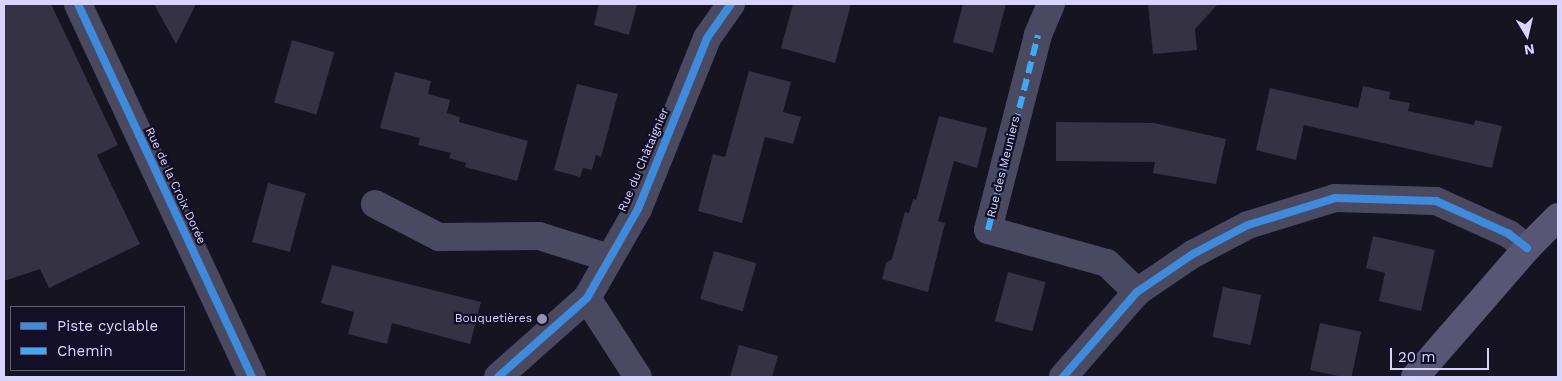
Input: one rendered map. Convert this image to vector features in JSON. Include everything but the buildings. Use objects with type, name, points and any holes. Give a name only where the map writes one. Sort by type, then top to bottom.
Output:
[{"type":"street","name":"Rue de la Croix Dorée","points":[[78,4],[252,377]]},
{"type":"street","name":"Rue du Châtaignier","points":[[498,377],[586,298],[638,209],[707,38],[731,4]]},
{"type":"street","name":"Rue des Meuniers","points":[[1051,4],[1038,34],[988,230],[1108,263],[1137,292]]},
{"type":"street","points":[[1063,377],[1137,292],[1193,254],[1248,225],[1335,198],[1436,201],[1509,234],[1527,248]]},
{"type":"street","points":[[375,204],[439,237],[539,236],[609,258]]},
{"type":"street","points":[[1415,377],[1527,248],[1558,217]]},
{"type":"street","points":[[586,298],[638,377]]},
{"type":"marked path","points":[[988,230],[1038,35]]},
{"type":"cycle path","points":[[78,4],[252,377]]},
{"type":"cycle path","points":[[498,377],[587,298],[638,209],[707,38],[731,4]]},
{"type":"cycle path","points":[[1063,377],[1137,292],[1193,254],[1248,225],[1335,198],[1436,201],[1509,234],[1527,248]]},
{"type":"place","name":"Bouquetières","points":[[542,319]]}]
